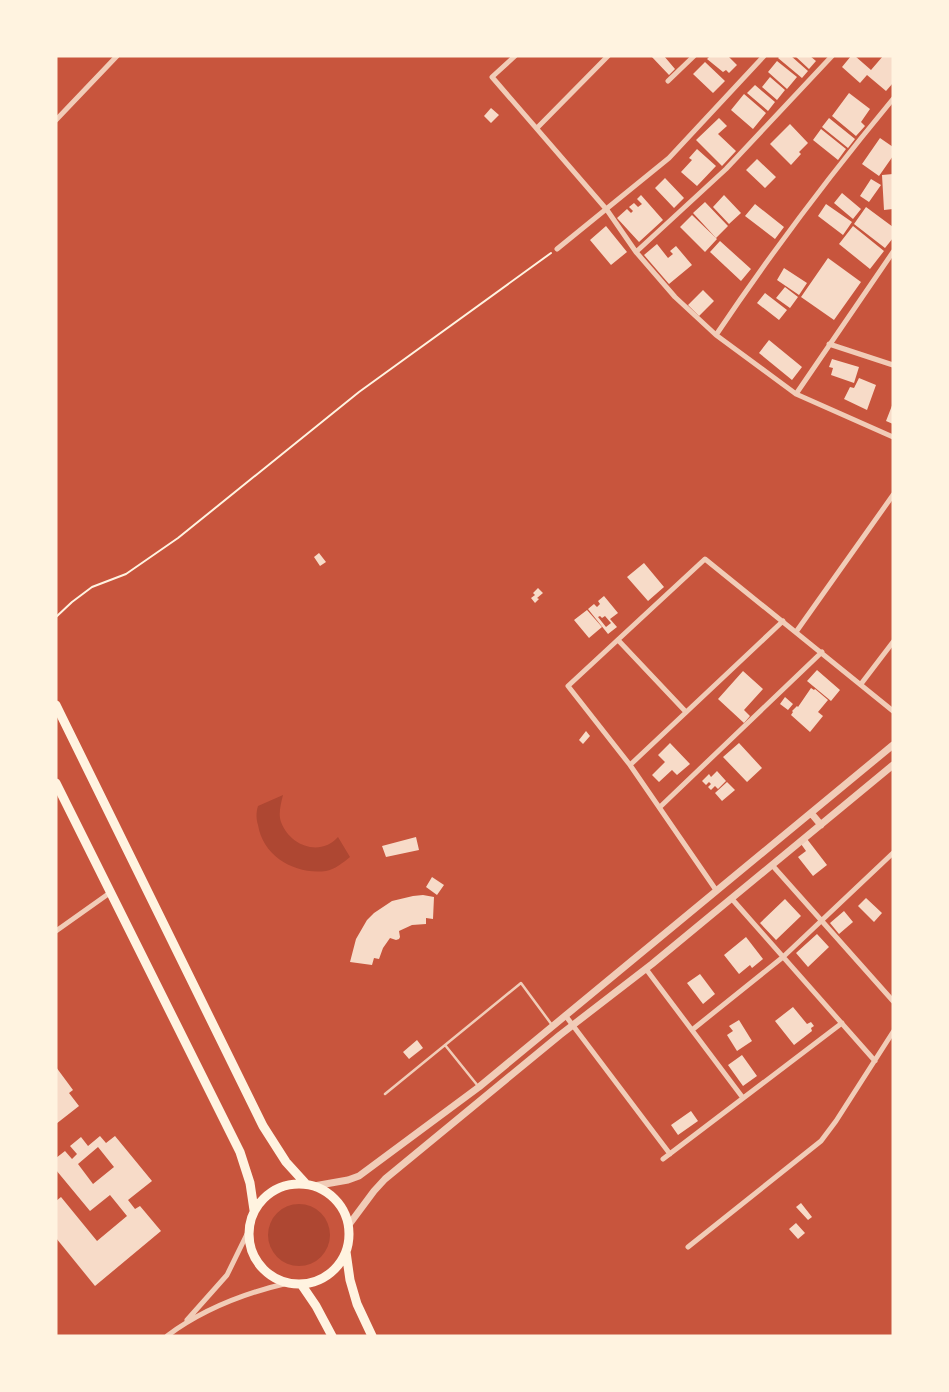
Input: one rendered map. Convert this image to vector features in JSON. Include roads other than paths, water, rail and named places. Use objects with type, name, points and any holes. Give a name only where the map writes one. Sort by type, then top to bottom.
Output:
[{"type":"main road","points":[[56,705],[273,1144],[286,1162],[310,1185],[326,1192],[337,1201],[344,1212],[349,1239],[346,1252],[339,1265],[328,1275],[315,1282],[288,1283],[275,1278],[263,1269],[255,1258],[250,1244],[249,1230],[254,1210],[250,1183],[240,1152],[56,783]]},
{"type":"main road","points":[[254,1210],[264,1198],[276,1189],[290,1184],[310,1185]]},
{"type":"main road","points":[[346,1252],[350,1280],[357,1304],[372,1336]]},
{"type":"main road","points":[[301,1284],[316,1306],[332,1336]]},
{"type":"street","points":[[56,120],[117,56]]},
{"type":"street","points":[[514,56],[492,77],[607,210],[636,252],[675,296],[716,335],[796,394],[893,437]]},
{"type":"street","points":[[537,128],[608,56]]},
{"type":"street","points":[[668,81],[694,56]]},
{"type":"street","points":[[557,249],[607,210],[668,158],[764,56]]},
{"type":"street","points":[[636,252],[726,169],[832,56]]},
{"type":"street","points":[[716,335],[741,297],[830,175],[893,99]]},
{"type":"street","points":[[796,394],[893,252]]},
{"type":"street","points":[[829,344],[893,365]]},
{"type":"street","points":[[796,632],[893,495]]},
{"type":"street","points":[[716,890],[630,765],[568,686],[705,559],[893,711]]},
{"type":"street","points":[[630,765],[783,621]]},
{"type":"street","points":[[618,640],[686,712]]},
{"type":"street","points":[[860,684],[893,642]]},
{"type":"street","points":[[660,807],[822,652]]},
{"type":"street","points":[[310,1185],[348,1180],[359,1176],[479,1087],[893,745]]},
{"type":"street","points":[[348,1226],[385,1178],[560,1035],[646,969],[893,765]]},
{"type":"street","points":[[811,813],[821,825]]},
{"type":"street","points":[[692,1030],[783,956],[893,853]]},
{"type":"street","points":[[772,865],[893,1002]]},
{"type":"street","points":[[56,931],[111,892]]},
{"type":"street","points":[[732,899],[875,1061]]},
{"type":"street","points":[[646,969],[743,1098]]},
{"type":"street","points":[[565,1015],[670,1154]]},
{"type":"street","points":[[663,1159],[842,1023]]},
{"type":"street","points":[[553,1025],[560,1035]]},
{"type":"street","points":[[688,1247],[817,1144],[836,1121],[893,1032]]},
{"type":"street","points":[[479,1087],[486,1096]]},
{"type":"street","points":[[184,1323],[227,1275],[249,1230]]},
{"type":"street","points":[[167,1336],[184,1323],[211,1309],[245,1295],[288,1283]]},
{"type":"lane","points":[[385,1094],[521,983],[553,1025]]},
{"type":"lane","points":[[445,1045],[479,1087]]}]
